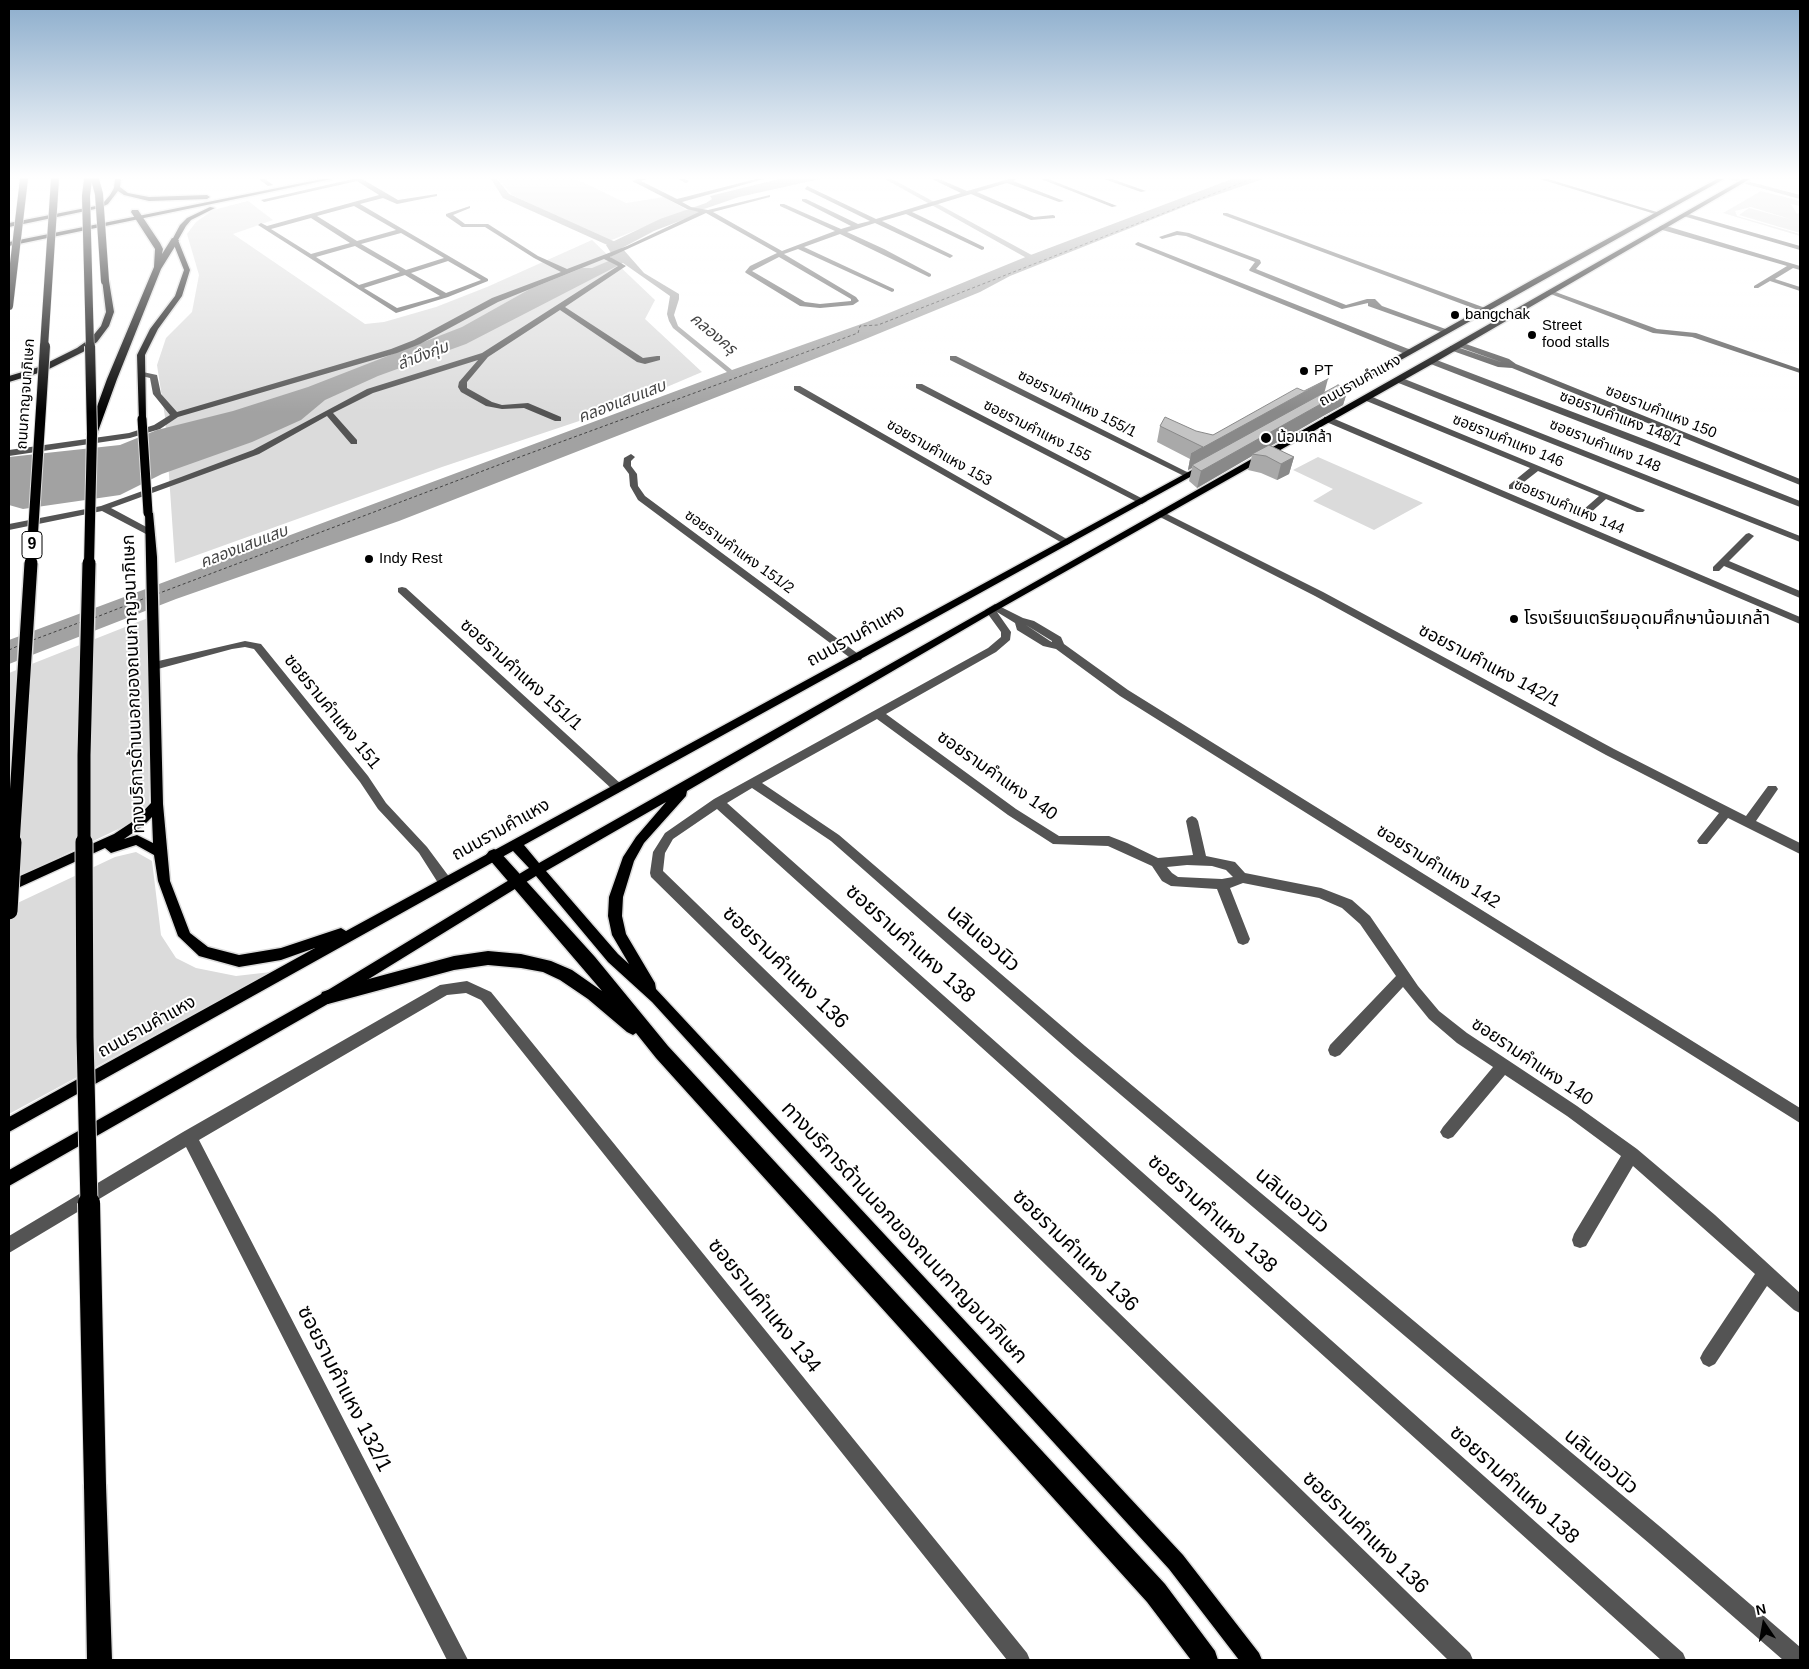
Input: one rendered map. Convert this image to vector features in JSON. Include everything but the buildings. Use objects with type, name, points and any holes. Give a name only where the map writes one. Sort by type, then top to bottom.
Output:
[{"type":"highway","points":[[9,306],[15,257]]},
{"type":"highway","name":"ถนนกาญจนาภิเษก","points":[[9,911],[50,257]]},
{"type":"highway","points":[[88,257],[92,434],[84,775],[85,1037],[100,1660]]},
{"type":"highway","points":[[9,380],[42,369],[80,350],[94,340],[105,326],[110,312],[103,257]]},
{"type":"highway","points":[[157,269],[158,257]]},
{"type":"highway","points":[[92,434],[136,318],[157,269],[165,257]]},
{"type":"highway","points":[[494,855],[589,962],[662,1052],[1156,1593],[1206,1660]]},
{"type":"highway","points":[[328,997],[454,963],[488,958],[521,961],[545,966],[566,976],[594,994],[662,1052]]},
{"type":"main road","name":"ทางบริการด้านนอกของถนนกาญจนาภิเษก","points":[[182,257],[187,270],[184,285],[174,303],[146,342],[141,355],[142,419],[152,557],[157,804],[164,881],[185,936],[204,952],[239,961],[282,954],[374,922]]},
{"type":"main road","name":"ถนนรามคำแหง","points":[[1322,400],[1577,257]]},
{"type":"main road","name":"ถนนรามคำแหง","points":[[9,1178],[328,997],[517,881],[1613,257]]},
{"type":"main road","points":[[1566,263],[1568,268],[1587,272]]},
{"type":"main road","points":[[1551,272],[1564,274],[1573,279]]},
{"type":"main road","name":"ถนนรามคำแหง","points":[[9,1126],[617,787],[857,658],[1217,459]]},
{"type":"main road","points":[[657,998],[619,935],[615,916],[616,897],[628,860],[640,840],[691,783]]},
{"type":"main road","points":[[9,887],[118,837],[139,823],[157,804]]},
{"type":"main road","points":[[9,896],[120,844],[137,840],[160,852]]},
{"type":"main road","name":"ทางบริการด้านนอกของถนนกาญจนาภิเษก","points":[[514,844],[613,958],[657,998],[1176,1562],[1252,1660]]},
{"type":"street","points":[[313,257],[359,288],[398,311],[485,282],[486,279],[444,257]]},
{"type":"street","points":[[379,257],[446,296]]},
{"type":"street","points":[[536,257],[567,272]]},
{"type":"street","points":[[9,453],[125,436],[157,427],[175,415],[339,368],[417,342],[495,300],[607,257],[623,266],[519,335],[485,355],[370,391],[256,452],[103,508],[9,527]]},
{"type":"street","points":[[773,257],[748,272],[803,304],[824,306],[855,301],[854,298],[786,257]]},
{"type":"street","points":[[820,257],[892,290]]},
{"type":"street","points":[[891,257],[929,275]]},
{"type":"street","points":[[1170,257],[1408,352]]},
{"type":"street","points":[[1248,257],[1258,261],[1252,268],[1258,273],[1345,306],[1356,306],[1367,301],[1447,331]]},
{"type":"street","points":[[1342,257],[1484,309]]},
{"type":"street","points":[[1762,257],[1800,268]]},
{"type":"street","points":[[359,288],[448,259]]},
{"type":"street","points":[[1756,287],[1792,266]]},
{"type":"street","points":[[1770,279],[1800,289]]},
{"type":"street","points":[[1550,292],[1656,330],[1693,335],[1800,371]]},
{"type":"street","points":[[560,308],[640,360],[645,362],[657,358]]},
{"type":"street","name":"ซอยรามคำแหง 150","points":[[1456,346],[1506,361],[1513,366],[1800,482]]},
{"type":"street","points":[[485,355],[463,382],[462,387],[464,390],[489,404],[502,407],[525,405],[558,419]]},
{"type":"street","name":"ซอยรามคำแหง 155/1","points":[[953,358],[1189,475]]},
{"type":"street","name":"ซอยรามคำแหง 148/1","points":[[1431,362],[1646,443],[1800,504]]},
{"type":"street","points":[[141,373],[154,377],[158,394],[175,415]]},
{"type":"street","name":"ซอยรามคำแหง 148","points":[[1399,380],[1800,539]]},
{"type":"street","name":"ซอยรามคำแหง 155","points":[[919,386],[1142,501]]},
{"type":"street","name":"ซอยรามคำแหง 153","points":[[797,388],[1067,542]]},
{"type":"street","name":"ซอยรามคำแหง 146","points":[[1367,398],[1640,510]]},
{"type":"street","points":[[328,412],[354,442]]},
{"type":"street","name":"ซอยรามคำแหง 144","points":[[1327,419],[1800,621]]},
{"type":"street","name":"ซอยรามคำแหง 151/2","points":[[631,457],[627,460],[627,466],[633,474],[634,486],[641,498],[857,658]]},
{"type":"street","points":[[1512,487],[1536,468]]},
{"type":"street","points":[[1586,512],[1605,496]]},
{"type":"street","points":[[103,508],[149,532]]},
{"type":"street","name":"ซอยรามคำแหง 142/1","points":[[1160,514],[1319,594],[1610,752],[1728,810],[1800,849]]},
{"type":"street","points":[[1706,581],[1750,536]]},
{"type":"street","points":[[1717,568],[1800,594]]},
{"type":"street","name":"ซอยรามคำแหง 151/1","points":[[402,590],[617,787]]},
{"type":"street","points":[[718,802],[992,650],[1006,638],[1006,632],[992,609]]},
{"type":"street","name":"ซอยรามคำแหง 142","points":[[992,609],[1020,621],[1021,628],[1047,644],[1059,646],[1098,676],[1800,1116]]},
{"type":"street","name":"ซอยรามคำแหง 151","points":[[154,666],[232,646],[245,644],[257,646],[364,779],[382,806],[423,850],[445,882]]},
{"type":"street","name":"ซอยรามคำแหง 140","points":[[879,714],[1012,812],[1057,841],[1109,842],[1124,846],[1138,855],[1158,863],[1178,860],[1212,861],[1230,866],[1240,877],[1321,893],[1347,904],[1365,920],[1434,1015],[1462,1038],[1572,1111],[1631,1154],[1800,1304]]},
{"type":"street","name":"นลินเอวนิว","points":[[751,782],[798,811],[834,838],[1080,1051],[1657,1537],[1799,1660]]},
{"type":"street","points":[[1749,822],[1772,789]]},
{"type":"street","name":"ซอยรามคำแหง 136","points":[[718,802],[669,836],[659,852],[656,873],[1463,1660]]},
{"type":"street","name":"ซอยรามคำแหง 138","points":[[718,802],[1676,1660]]},
{"type":"street","points":[[1703,841],[1728,810]]},
{"type":"street","points":[[1192,821],[1200,860]]},
{"type":"street","name":"ซอยรามคำแหง 140","points":[[1158,863],[1167,877],[1176,882],[1222,884],[1235,882],[1240,877]]},
{"type":"street","points":[[1222,884],[1243,939]]},
{"type":"street","points":[[1336,1050],[1405,976]]},
{"type":"street","name":"ซอยรามคำแหง 134","points":[[189,1137],[445,990],[467,987],[486,996],[1020,1660]]},
{"type":"street","points":[[1448,1132],[1503,1066]]},
{"type":"street","points":[[9,1245],[189,1137]]},
{"type":"street","name":"ซอยรามคำแหง 132/1","points":[[189,1137],[458,1660]]},
{"type":"street","points":[[1580,1240],[1631,1154]]},
{"type":"street","points":[[1709,1358],[1766,1273]]},
{"type":"shaded area","points":[[194,257],[267,257],[365,324],[384,322],[436,307],[554,257],[610,257],[655,300],[645,319],[702,372],[615,409],[442,467],[175,563],[165,417],[157,365],[166,338],[192,312],[199,275]]},
{"type":"shaded area","points":[[1318,457],[1423,503],[1374,530],[1313,501],[1333,489],[1293,470]]},
{"type":"shaded area","points":[[148,618],[149,805],[129,824],[9,881],[9,673]]},
{"type":"shaded area","points":[[136,852],[152,861],[161,935],[176,958],[196,968],[236,976],[271,972],[9,1114],[9,907],[115,857]]},
{"type":"water","name":"ลำบึงกุ่ม","points":[[611,257],[630,257],[644,273],[679,294],[674,315],[678,326],[732,370],[867,322],[1026,257],[1058,257],[1010,276],[980,292],[863,340],[399,521],[176,599],[9,664],[9,640],[727,372],[673,328],[667,314],[670,296],[623,263],[466,344],[378,376],[325,400],[301,420],[252,442],[162,474],[120,495],[23,509],[9,505],[9,457],[120,445],[157,430],[233,411],[308,387],[462,327],[530,289],[582,268],[592,268],[611,260]]},
{"type":"waterway","points":[[1031,257],[1035,259]]},
{"type":"ferry route","points":[[157,594],[517,458],[858,333],[860,326],[878,325],[1052,257]]},
{"type":"ferry route","points":[[94,618],[148,597]]},
{"type":"ferry route","points":[[33,640],[81,622]]},
{"type":"ferry route","points":[[9,650],[20,645]]},
{"type":"place","name":"bangchak","points":[[1455,315]]},
{"type":"place","name":"Street food stalls","points":[[1532,335]]},
{"type":"place","name":"PT","points":[[1304,371]]},
{"type":"place","name":"น้อมเกล้า","points":[[1266,438]]},
{"type":"place","name":"Indy Rest","points":[[369,559]]},
{"type":"place","name":"โรงเรียนเตรียมอุดมศึกษาน้อมเกล้า","points":[[1514,619]]},
{"type":"water label","name":"คลองครุ","points":[[713,334]]},
{"type":"water label","name":"คลองแสนแสบ","points":[[622,402]]},
{"type":"water label","name":"คลองแสนแสบ","points":[[244,547]]}]
